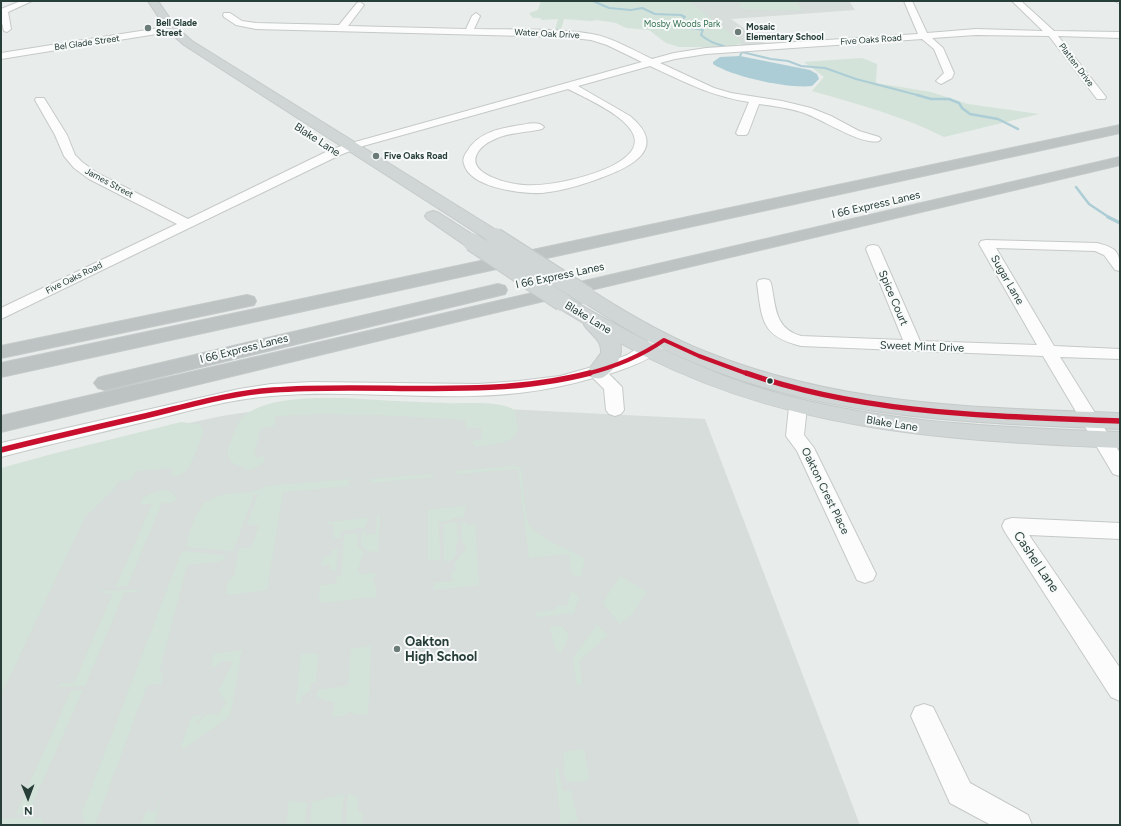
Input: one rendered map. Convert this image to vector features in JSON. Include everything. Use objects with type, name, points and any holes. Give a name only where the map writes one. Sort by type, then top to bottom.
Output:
[{"type":"highway","points":[[1,352],[1120,116]]},
{"type":"highway","name":"I 66 Express Lanes","points":[[1,370],[1120,129]]},
{"type":"highway","name":"I 66 Express Lanes","points":[[1,409],[435,304],[733,238],[1120,149]]},
{"type":"highway","points":[[1,424],[487,308],[1120,161]]},
{"type":"main road","name":"Blake Lane","points":[[153,1],[172,40],[197,50],[352,146],[636,326],[656,346],[697,355],[786,386],[859,402],[936,411],[1120,421]]},
{"type":"main road","name":"Blake Lane","points":[[151,21],[158,32],[172,40],[244,92]]},
{"type":"main road","name":"Blake Lane","points":[[284,118],[586,317],[656,346],[708,378],[798,407],[863,420],[931,430],[1110,439]]},
{"type":"main road","points":[[586,317],[611,345],[612,352],[610,358],[597,372]]},
{"type":"street","points":[[7,29],[2,12],[28,1]]},
{"type":"street","points":[[908,1],[924,36],[938,48],[949,73],[948,76],[941,81]]},
{"type":"street","name":"Platten Drive","points":[[1016,1],[1051,33],[1101,97]]},
{"type":"street","points":[[342,28],[360,5]]},
{"type":"street","name":"Water Oak Drive","points":[[227,16],[239,23],[256,26],[582,36],[610,43],[710,90],[730,96],[755,99],[808,110],[855,133],[875,139]]},
{"type":"street","points":[[469,32],[476,16]]},
{"type":"street","name":"Bel Glade Street","points":[[1,56],[158,32]]},
{"type":"street","name":"Five Oaks Road","points":[[1,314],[336,152],[352,146],[471,117],[570,86],[690,52],[976,32],[1120,34]]},
{"type":"street","points":[[538,127],[523,128],[496,134],[476,146],[471,154],[470,162],[473,170],[482,178],[494,183],[509,187],[537,190],[564,186],[612,170],[631,159],[638,151],[641,142],[640,134],[635,126],[624,117],[570,86]]},
{"type":"street","points":[[742,133],[755,99]]},
{"type":"street","name":"James Street","points":[[40,100],[61,135],[70,156],[78,165],[93,176],[186,224]]},
{"type":"street","points":[[486,128],[496,134]]},
{"type":"street","name":"Sugar Lane","points":[[1120,267],[1109,252],[1097,247],[986,244],[1089,419],[1110,439],[1120,469]]},
{"type":"street","name":"Spice Court","points":[[873,249],[914,346]]},
{"type":"street","name":"Sweet Mint Drive","points":[[764,283],[772,324],[778,333],[788,339],[815,342],[1120,354]]},
{"type":"street","points":[[1,450],[193,405],[269,390],[337,386],[483,390],[525,387],[555,382],[597,372],[628,362],[656,346]]},
{"type":"street","points":[[597,372],[613,387],[616,410]]},
{"type":"street","name":"Oakton Crest Place","points":[[798,407],[795,436],[805,448],[865,574]]},
{"type":"street","name":"Cashel Lane","points":[[1120,531],[1012,526],[1120,689]]},
{"type":"street","points":[[924,716],[960,793],[1018,825]]},
{"type":"shaded area","name":"Mosaic Elementary School","points":[[688,1],[849,1],[855,10],[731,19],[766,44],[742,45]]},
{"type":"shaded area","name":"Oakton High School","points":[[384,403],[705,419],[860,825],[1,825],[1,473],[189,423],[222,416],[287,406]]},
{"type":"green space","name":"Mosby Woods Park","points":[[541,1],[688,1],[743,43],[727,47],[679,47],[666,43],[649,30],[626,28],[616,23],[597,20],[564,19],[561,30],[555,30],[558,19],[542,20],[540,18],[533,18],[529,13],[538,10]]},
{"type":"green space","points":[[738,1],[797,1],[802,10],[742,9]]},
{"type":"green space","points":[[862,58],[877,64],[876,83],[931,92],[968,104],[1039,114],[944,137],[896,117],[812,91],[824,77],[804,62]]},
{"type":"green space","points":[[344,398],[499,405],[515,410],[518,431],[514,436],[505,442],[475,446],[473,443],[470,443],[482,439],[481,428],[466,428],[465,420],[347,414],[276,416],[274,426],[260,429],[254,457],[265,457],[264,462],[253,469],[246,470],[246,467],[236,465],[228,456],[227,453],[236,427],[241,419],[251,411],[276,402],[290,400]]},
{"type":"green space","points":[[181,422],[198,423],[203,430],[201,439],[188,468],[183,474],[175,476],[171,476],[173,468],[136,471],[131,480],[119,481],[113,490],[85,517],[1,695],[1,468]]},
{"type":"green space","points":[[514,466],[521,469],[527,521],[531,527],[544,538],[585,558],[581,576],[575,576],[575,574],[572,575],[569,554],[529,558],[518,469],[456,474],[456,471]]},
{"type":"green space","points":[[432,474],[434,477],[369,483],[372,479]]},
{"type":"green space","points":[[349,479],[348,486],[283,492],[267,590],[226,595],[228,582],[235,574],[239,548],[251,548],[259,525],[247,525],[258,494],[254,495],[233,551],[186,547],[196,515],[204,503],[216,497],[226,494],[252,492],[267,486]]},
{"type":"green space","points":[[162,490],[169,491],[176,497],[176,500],[172,503],[162,503],[127,586],[116,587],[152,504],[142,504],[141,500],[151,493]]},
{"type":"green space","points":[[466,506],[463,519],[461,519],[461,516],[439,522],[440,560],[428,559],[428,510]]},
{"type":"green space","points":[[377,516],[380,516],[378,552],[368,551],[361,545],[362,532],[365,531],[365,535],[376,534]]},
{"type":"green space","points":[[369,518],[364,529],[358,527],[341,531],[340,538],[334,538],[333,524],[327,525],[327,522]]},
{"type":"green space","points":[[457,522],[458,541],[455,551],[456,555],[451,561],[444,561],[443,524]]},
{"type":"green space","points":[[461,522],[466,522],[466,525],[475,524],[479,585],[434,590],[434,583],[454,581],[452,580],[452,572],[455,571],[455,562],[466,549],[462,540]]},
{"type":"green space","points":[[358,533],[357,546],[364,552],[357,572],[363,575],[367,575],[369,572],[377,575],[372,580],[376,588],[376,597],[319,603],[320,585],[336,584],[337,576],[341,577],[344,534]]},
{"type":"green space","points":[[338,549],[336,570],[330,570],[330,564],[322,566],[323,557],[331,556],[332,550]]},
{"type":"green space","points":[[184,551],[227,556],[221,561],[187,565],[159,673],[164,673],[161,684],[147,685],[95,825],[85,825],[82,815],[83,810],[181,553]]},
{"type":"green space","points":[[620,576],[647,592],[632,614],[620,624],[603,603]]},
{"type":"green space","points":[[140,590],[136,592],[124,593],[85,686],[57,687],[62,683],[74,683],[113,593],[101,593],[100,591]]},
{"type":"green space","points":[[571,590],[579,597],[574,613],[536,617],[535,613],[556,610],[557,606],[568,605]]},
{"type":"green space","points":[[597,625],[608,635],[579,661],[582,684],[577,686],[573,658]]},
{"type":"green space","points":[[562,626],[569,636],[561,652],[557,652],[549,627]]},
{"type":"green space","points":[[371,646],[368,714],[363,715],[350,712],[343,716],[332,717],[335,703],[317,697],[317,690],[348,686],[351,649]]},
{"type":"green space","points":[[242,650],[230,716],[183,749],[181,747],[192,716],[202,715],[196,725],[198,725],[206,714],[218,715],[226,702],[218,691],[234,661],[221,661],[217,666],[211,667],[214,654]]},
{"type":"green space","points":[[318,653],[316,682],[311,683],[310,691],[301,696],[301,703],[296,703],[301,654]]},
{"type":"green space","points":[[83,690],[28,814],[16,814],[71,691]]},
{"type":"green space","points":[[584,749],[589,780],[567,783],[563,767],[565,766],[563,752]]},
{"type":"green space","points":[[555,768],[558,768],[563,791],[571,790],[578,821],[561,825]]},
{"type":"green space","points":[[348,793],[358,798],[358,812],[363,812],[362,825],[346,825]]},
{"type":"green space","points":[[344,794],[341,825],[310,825],[312,802]]},
{"type":"green space","points":[[161,797],[154,825],[141,825],[146,811],[156,812]]},
{"type":"green space","points":[[289,801],[307,802],[305,825],[286,825]]},
{"type":"green space","points":[[41,818],[44,822],[42,825],[1,825],[1,819]]},
{"type":"water","points":[[740,56],[810,70],[817,74],[819,79],[812,86],[790,86],[747,77],[722,69],[713,64],[713,62],[720,57]]},
{"type":"waterway","points":[[593,1],[609,8],[631,10],[642,8],[655,14],[681,15],[685,17],[677,22],[689,23],[692,28],[703,30],[701,35],[712,42],[724,46]]},
{"type":"waterway","points":[[740,56],[742,52],[771,59],[788,61],[801,66],[825,68],[856,79],[921,96]]},
{"type":"waterway","points":[[917,95],[931,99],[949,99],[959,103],[962,108],[970,114],[998,119],[1018,129]]},
{"type":"waterway","points":[[1076,187],[1089,204],[1110,218]]},
{"type":"waterway","points":[[1110,218],[1120,223]]},
{"type":"transit line","points":[[1,450],[207,401],[239,394],[271,390],[349,387],[466,389],[544,383],[583,375],[615,366],[645,352],[664,340],[699,356],[754,376],[809,392],[847,400],[925,411],[1120,421]]},
{"type":"place","name":"Bell Glade Street","points":[[148,28]]},
{"type":"place","name":"Mosaic Elementary School","points":[[738,32]]},
{"type":"place","name":"Five Oaks Road","points":[[376,156]]},
{"type":"place","name":"Oakton High School","points":[[397,649]]}]
